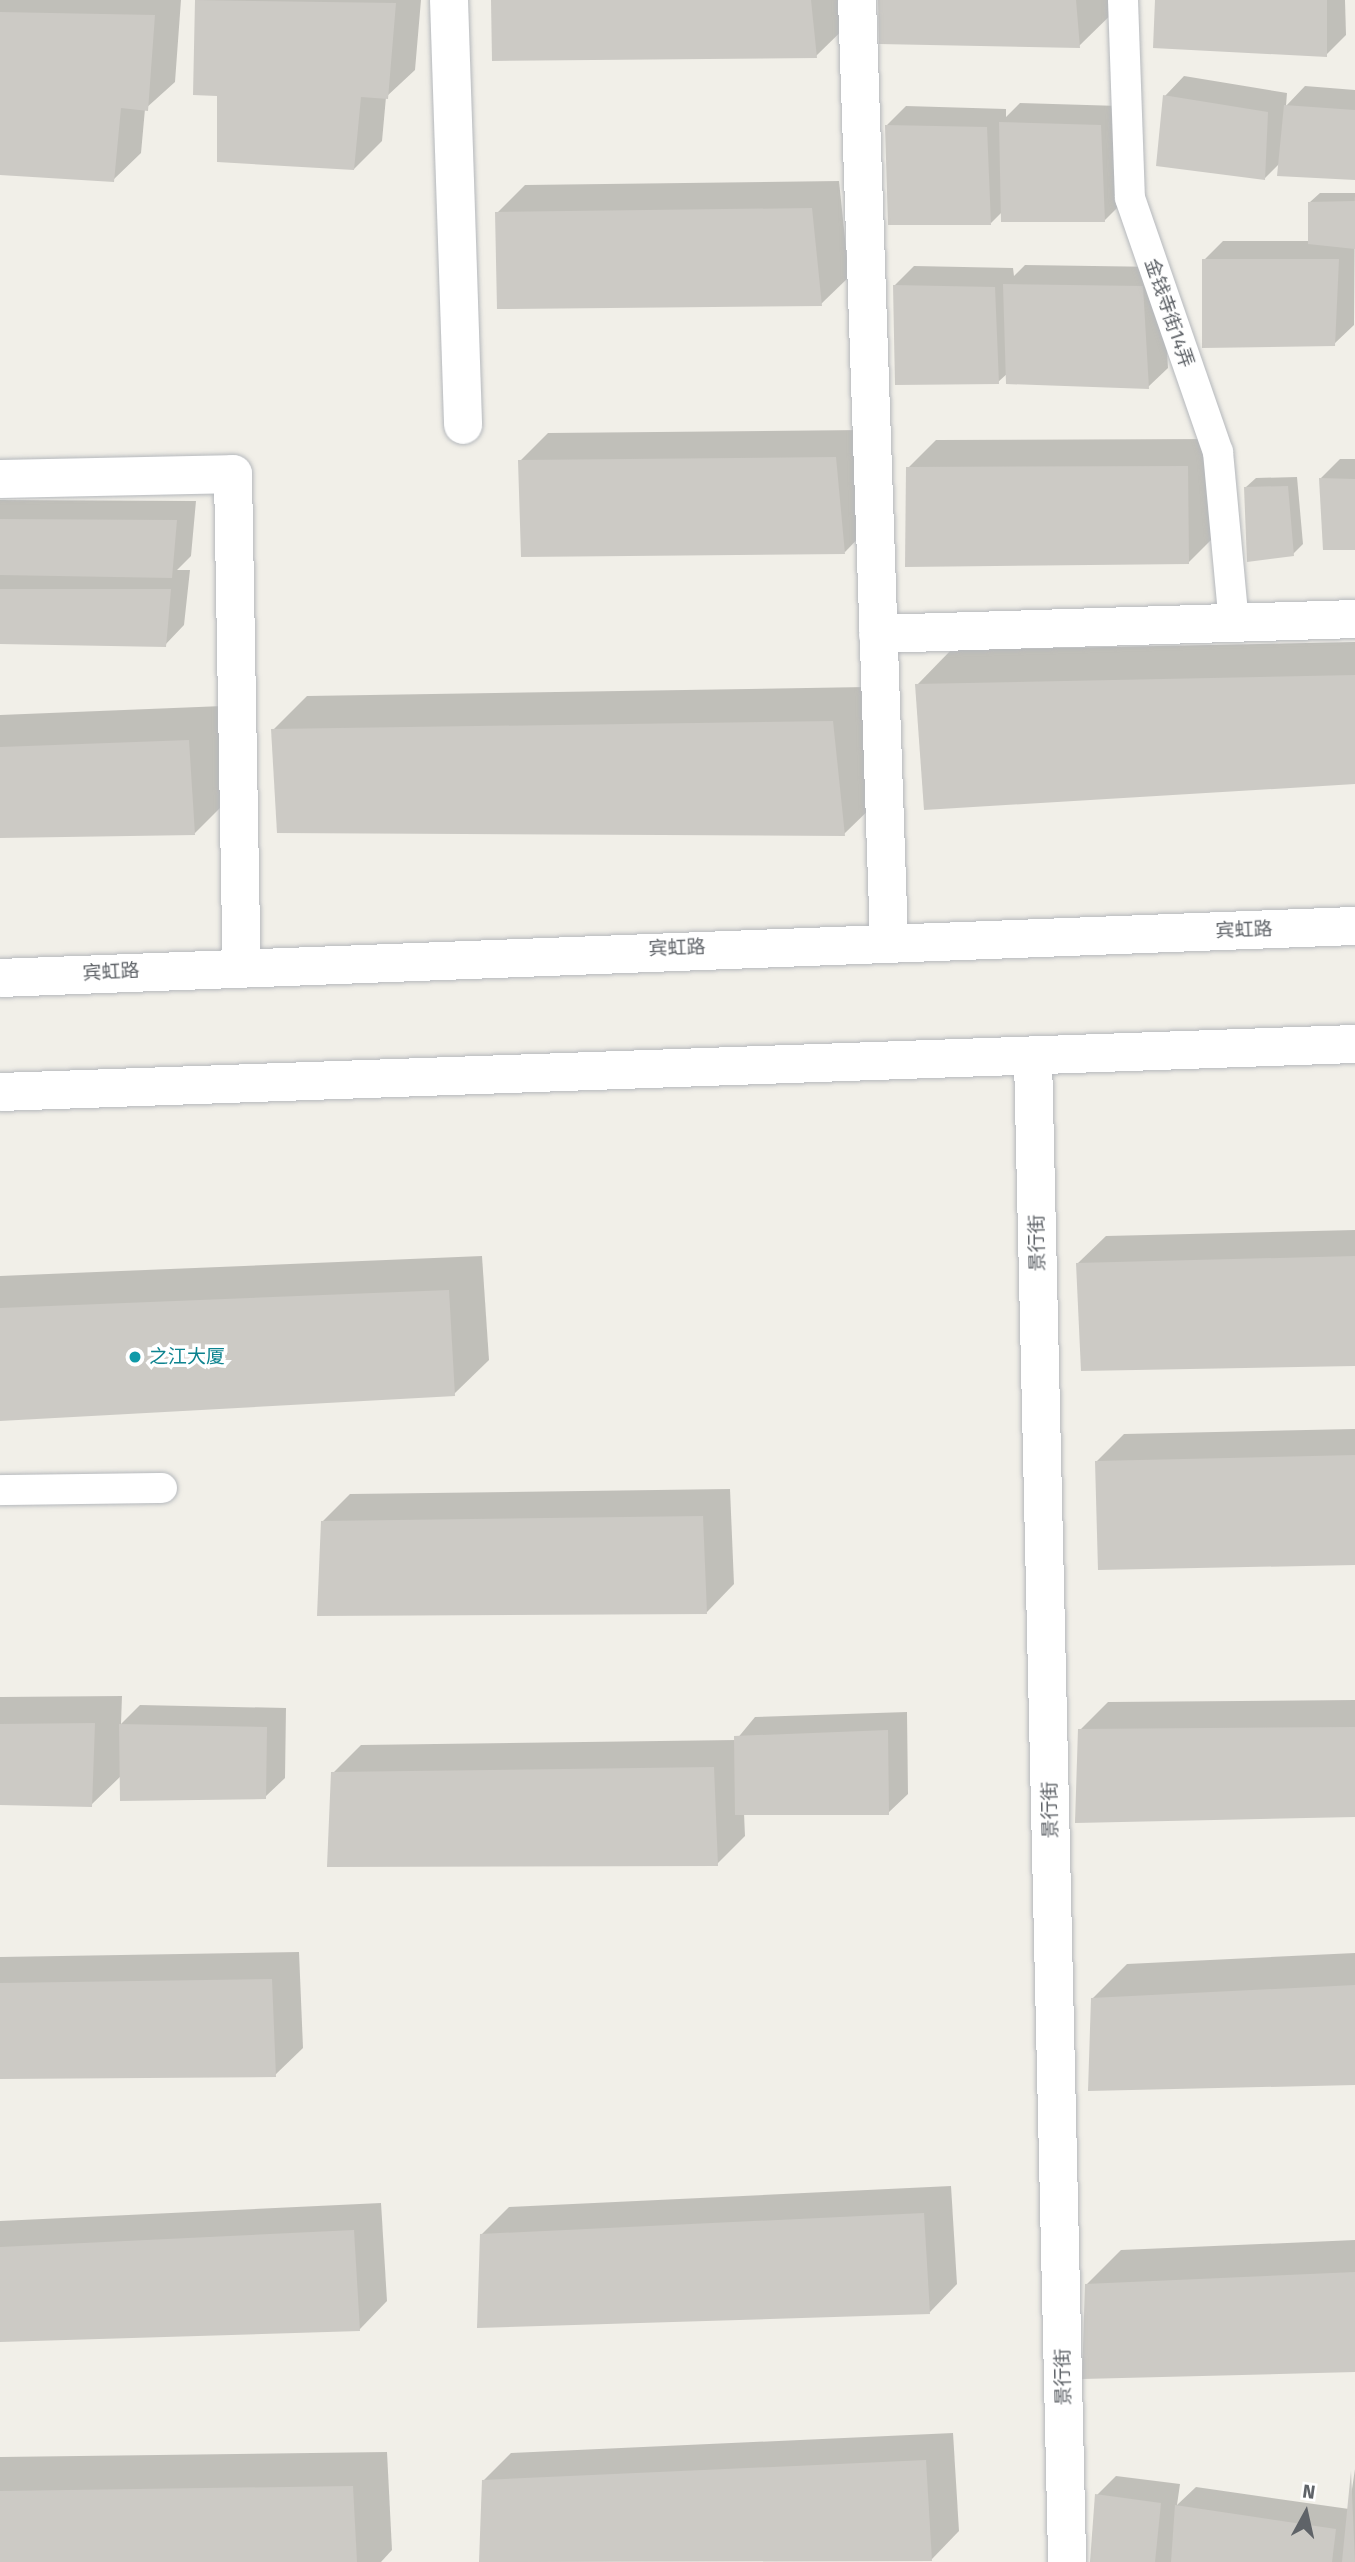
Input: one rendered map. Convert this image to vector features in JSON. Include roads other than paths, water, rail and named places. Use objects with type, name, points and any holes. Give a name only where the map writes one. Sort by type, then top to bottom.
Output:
[{"type":"street","points":[[449,0],[463,425]]},
{"type":"street","points":[[857,0],[889,939]]},
{"type":"street","points":[[0,479],[233,474],[242,966]]},
{"type":"street","points":[[878,634],[1355,619]]},
{"type":"street","name":"宾虹路","points":[[0,978],[889,939],[1355,926]]},
{"type":"street","points":[[0,1092],[1033,1058],[1355,1044]]},
{"type":"street","name":"景行街","points":[[1033,1058],[1067,2562]]},
{"type":"lane","name":"金钱寺街14弄","points":[[1123,0],[1130,198],[1218,452],[1234,623]]},
{"type":"lane","points":[[0,1490],[162,1488]]},
{"type":"place","name":"之江大厦","points":[[135,1357]]}]
